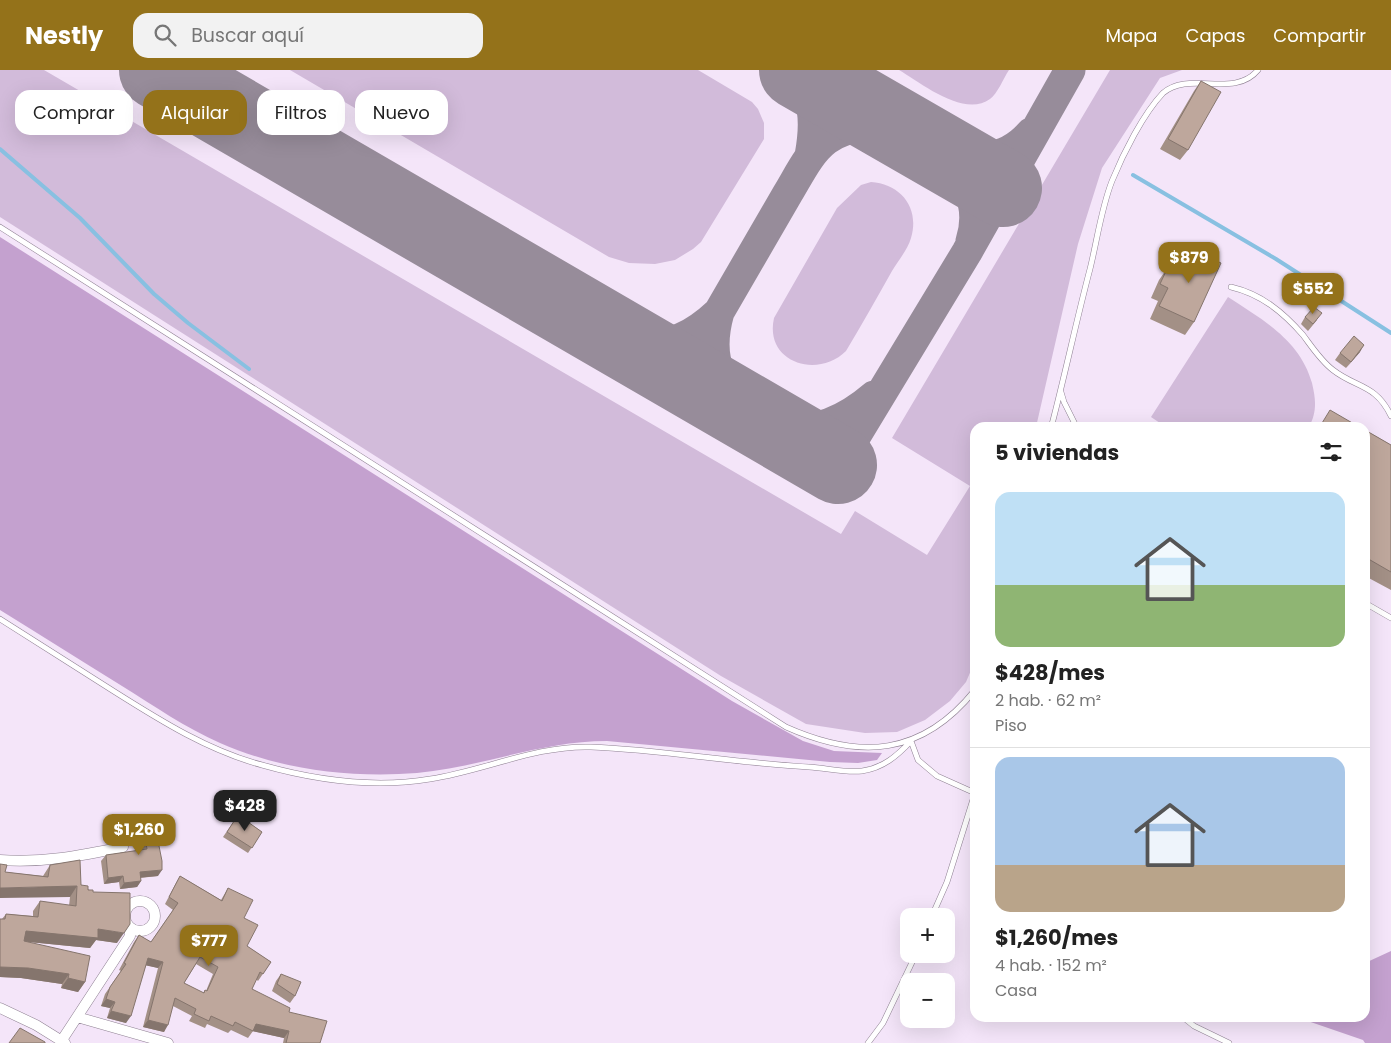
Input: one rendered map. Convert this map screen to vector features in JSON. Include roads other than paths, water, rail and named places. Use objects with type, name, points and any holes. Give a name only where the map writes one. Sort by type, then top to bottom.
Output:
[{"type":"street","points":[[0,860],[33,862],[80,856],[123,847]]},
{"type":"street","points":[[0,1008],[20,1016],[62,1042],[130,936],[130,928]]},
{"type":"street","points":[[77,1017],[168,1043]]},
{"type":"lane","points":[[1053,422],[1112,182],[1154,102],[1168,88],[1182,83],[1237,83],[1253,76],[1258,70]]},
{"type":"lane","points":[[0,227],[786,727],[815,740],[846,747],[876,747],[911,741],[940,726],[959,710],[970,696]]},
{"type":"lane","points":[[1231,287],[1250,292],[1287,318],[1333,370],[1366,387],[1384,402],[1391,416]]},
{"type":"lane","points":[[1061,390],[1064,402],[1074,422]]},
{"type":"lane","points":[[1370,606],[1391,618]]},
{"type":"lane","points":[[0,619],[158,719],[213,748],[259,765],[304,776],[375,782],[406,782],[431,779],[534,753],[591,747],[861,771],[880,765],[897,756],[911,741]]},
{"type":"lane","points":[[911,741],[918,760],[937,776],[970,791]]},
{"type":"lane","points":[[936,908],[947,882],[970,809]]},
{"type":"lane","points":[[868,1043],[883,1023],[912,963]]},
{"type":"lane","points":[[1189,1022],[1229,1043]]},
{"type":"waterway","points":[[0,149],[80,218],[154,294],[188,323],[249,369]]},
{"type":"waterway","points":[[1133,175],[1276,259],[1391,333]]}]
